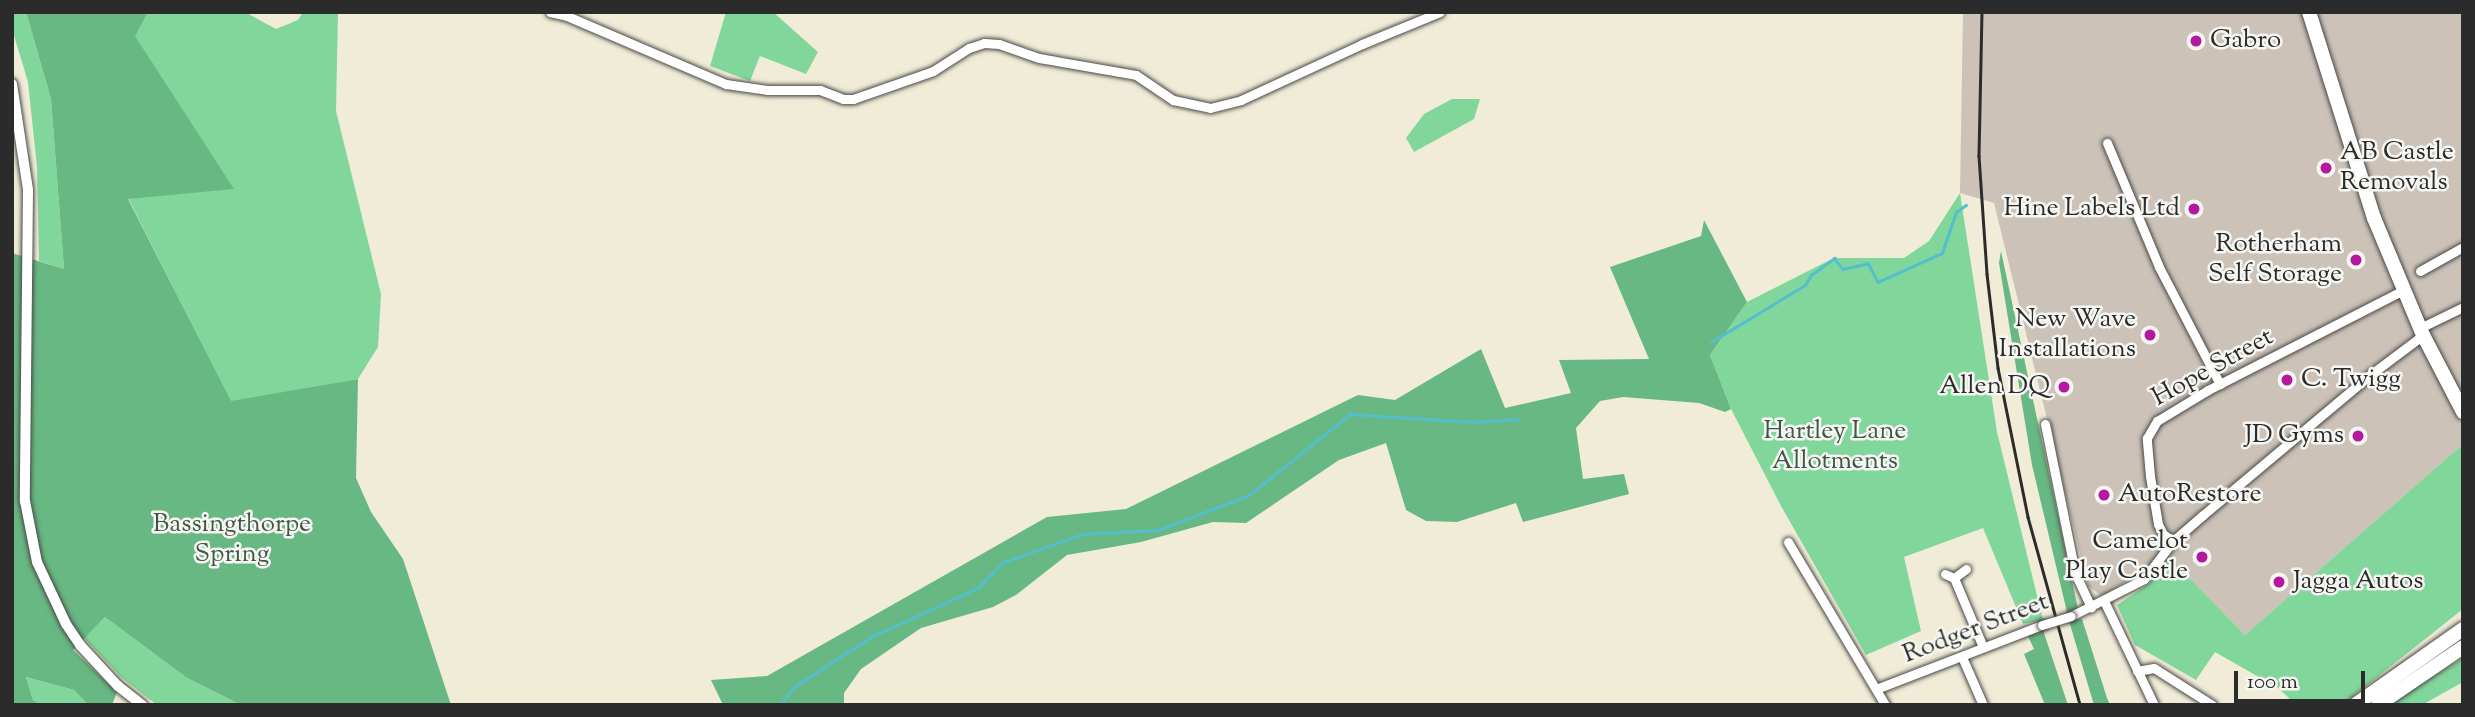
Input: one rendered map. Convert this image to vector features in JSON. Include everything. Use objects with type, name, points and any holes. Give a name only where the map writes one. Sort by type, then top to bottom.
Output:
[{"type":"main road","points":[[2309,12],[2374,218],[2421,331],[2463,412]]},
{"type":"main road","points":[[2355,705],[2463,629]]},
{"type":"main road","points":[[2378,705],[2463,647]]},
{"type":"street","points":[[550,12],[567,16],[726,84],[768,90],[820,90],[843,99],[853,99],[933,71],[969,48],[984,43],[1040,58],[1136,75],[1173,100],[1210,108],[1241,100],[1362,44],[1440,12]]},
{"type":"street","points":[[12,84],[28,190],[25,501],[37,562],[66,624],[80,645],[118,686],[142,705]]},
{"type":"street","points":[[2107,143],[2159,267],[2220,384]]},
{"type":"street","points":[[2420,271],[2463,247]]},
{"type":"street","name":"Hope Street","points":[[2174,541],[2163,534],[2158,524],[2147,438],[2157,421],[2220,384],[2403,290]]},
{"type":"street","name":"Rodger Street","points":[[1876,689],[2071,616],[2144,579],[2174,541],[2421,331],[2463,307]]},
{"type":"street","points":[[2045,424],[2075,573],[2091,607]]},
{"type":"street","points":[[1788,542],[1885,705]]},
{"type":"street","points":[[1954,578],[1966,569]]},
{"type":"street","points":[[1945,573],[1954,578],[1983,647]]},
{"type":"street","points":[[2104,601],[2154,705]]},
{"type":"street","points":[[1962,657],[1983,705]]},
{"type":"street","points":[[2137,670],[2154,668],[2212,705]]},
{"type":"shaded area","points":[[1963,12],[2463,12],[2463,444],[2245,635],[2168,556],[2102,596],[2088,586],[1994,203],[1960,193]]},
{"type":"green space","points":[[12,12],[26,12],[51,99],[64,269],[39,261],[37,167],[28,82],[12,29]]},
{"type":"green space","name":"Bassingthorpe Spring","points":[[26,12],[148,12],[135,36],[234,189],[128,199],[231,401],[358,379],[356,478],[371,512],[403,559],[451,705],[241,705],[187,678],[105,617],[73,650],[117,692],[112,705],[89,705],[74,690],[26,677],[33,700],[40,705],[12,705],[12,253],[64,269],[51,99]]},
{"type":"green space","points":[[148,12],[245,12],[276,29],[298,20],[303,12],[338,12],[336,111],[381,294],[378,347],[358,379],[231,402],[128,198],[233,188],[134,36]]},
{"type":"green space","points":[[726,12],[773,12],[818,52],[806,74],[760,56],[750,81],[710,66]]},
{"type":"green space","points":[[1452,99],[1480,99],[1474,119],[1414,152],[1406,138],[1424,114]]},
{"type":"green space","name":"Hartley Lane Allotments","points":[[1960,193],[1997,432],[2043,620],[2023,624],[1983,528],[1904,557],[1921,631],[1866,655],[1781,506],[1731,409],[1710,355],[1747,302],[1834,258],[1904,258],[1929,241]]},
{"type":"green space","points":[[1704,220],[1747,302],[1710,355],[1731,409],[1725,412],[1699,403],[1623,397],[1600,401],[1576,428],[1583,479],[1624,474],[1629,494],[1523,522],[1516,503],[1457,522],[1426,521],[1406,510],[1386,443],[1339,460],[1246,523],[1213,522],[1141,542],[1067,555],[1016,595],[993,607],[921,628],[861,669],[844,693],[844,705],[723,705],[711,680],[767,676],[1047,517],[1126,509],[1358,395],[1395,400],[1481,349],[1505,408],[1571,393],[1559,360],[1649,359],[1610,267],[1701,236]]},
{"type":"green space","points":[[2001,251],[2078,609],[2073,611],[2067,612],[2032,465],[1999,263]]},
{"type":"green space","points":[[2463,444],[2463,609],[2342,705],[2285,705],[2289,698],[2278,688],[2215,652],[2196,680],[2135,645],[2117,605],[2150,583],[2168,556],[2245,635]]},
{"type":"green space","points":[[105,617],[187,678],[241,705],[157,705],[121,677],[84,638]]},
{"type":"green space","points":[[2082,619],[2110,705],[2094,705],[2069,621]]},
{"type":"green space","points":[[2043,630],[2068,705],[2045,705],[2024,654],[2034,649],[2027,634]]},
{"type":"green space","points":[[2463,658],[2463,682],[2422,705],[2388,705]]},
{"type":"green space","points":[[26,677],[74,690],[90,705],[40,705],[33,700]]},
{"type":"waterway","points":[[1711,342],[1805,285],[1811,275],[1834,258],[1843,269],[1868,263],[1878,282],[1942,253],[1956,212],[1966,205]]},
{"type":"waterway","points":[[780,705],[794,687],[871,637],[978,588],[1004,562],[1082,534],[1158,530],[1249,495],[1350,414],[1473,422],[1518,419]]},
{"type":"railway","points":[[1982,12],[1979,156],[1987,274],[1998,368],[2028,517],[2080,705]]},
{"type":"place","name":"Gabro","points":[[2196,41]]},
{"type":"place","name":"AB Castle Removals","points":[[2326,168]]},
{"type":"place","name":"Hine Labels Ltd","points":[[2194,209]]},
{"type":"place","name":"Rotherham Self Storage","points":[[2356,260]]},
{"type":"place","name":"New Wave Installations","points":[[2150,335]]},
{"type":"place","name":"C. Twigg","points":[[2287,380]]},
{"type":"place","name":"Allen DQ","points":[[2064,387]]},
{"type":"place","name":"JD Gyms","points":[[2358,436]]},
{"type":"place","name":"AutoRestore","points":[[2104,495]]},
{"type":"place","name":"Camelot Play Castle","points":[[2202,557]]},
{"type":"place","name":"Jagga Autos","points":[[2279,582]]}]
